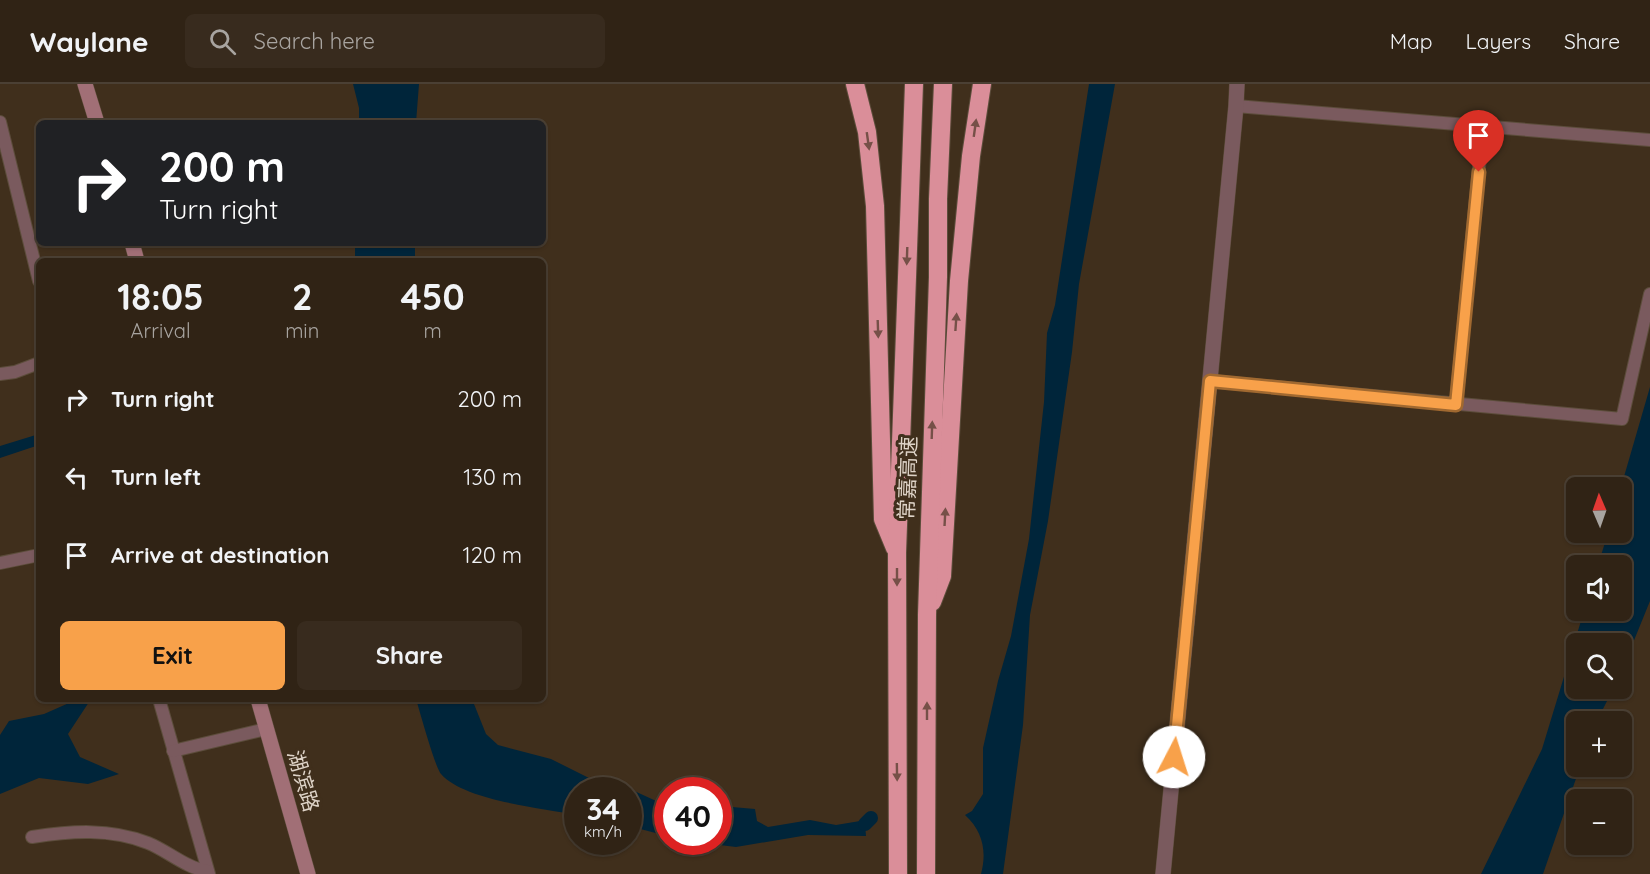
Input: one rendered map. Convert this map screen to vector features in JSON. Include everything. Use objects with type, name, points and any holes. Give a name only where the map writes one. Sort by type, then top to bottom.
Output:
[{"type":"highway","points":[[855,84],[867,132],[875,206],[883,519],[897,553]]},
{"type":"highway","name":"常嘉高速","points":[[898,874],[897,553],[914,84]]},
{"type":"highway","name":"常嘉高速","points":[[926,874],[927,615],[943,84]]},
{"type":"highway","points":[[927,615],[942,576],[959,280],[971,156],[982,84]]},
{"type":"main road","points":[[85,84],[96,120]]},
{"type":"main road","name":"湖滨路","points":[[259,702],[308,874]]},
{"type":"street","points":[[1163,874],[1236,106],[1236,84]]},
{"type":"street","points":[[1236,106],[1650,140]]},
{"type":"street","points":[[0,122],[35,244]]},
{"type":"street","points":[[1456,405],[1483,126]]},
{"type":"street","points":[[1210,381],[1622,419],[1650,294]]},
{"type":"street","points":[[0,374],[15,372],[36,364]]},
{"type":"street","points":[[0,563],[36,556]]},
{"type":"street","points":[[160,702],[208,872]]},
{"type":"street","points":[[173,751],[266,729]]},
{"type":"street","points":[[32,837],[61,832],[116,834],[148,843],[197,869],[208,872]]},
{"type":"water","points":[[353,84],[419,84],[416,120],[359,120],[359,108]]},
{"type":"water","points":[[1089,84],[1115,84],[1079,284],[1072,352],[1048,521],[1030,615],[1023,725],[1003,874],[981,874],[984,858],[982,842],[976,828],[965,815],[972,811],[983,794],[983,748],[1011,636],[1029,539],[1044,402],[1047,333],[1055,305]]},
{"type":"water","points":[[355,246],[415,246],[415,258],[355,258]]},
{"type":"water","points":[[1650,387],[1650,601],[1632,645],[1632,633],[1577,633],[1581,621],[1632,621],[1632,555],[1601,555],[1605,543],[1632,543],[1632,477],[1624,477]]},
{"type":"water","points":[[36,435],[36,446],[0,458],[0,446]]},
{"type":"water","points":[[1566,670],[1566,699],[1608,699],[1602,711],[1566,711],[1566,777],[1577,777],[1572,789],[1566,789],[1566,807],[1543,874],[1481,874],[1542,749]]},
{"type":"water","points":[[71,702],[89,702],[68,734],[80,757],[119,774],[88,784],[39,778],[0,794],[0,735],[9,721],[44,714]]},
{"type":"water","points":[[417,702],[473,702],[486,734],[498,745],[551,759],[587,777],[564,777],[564,813],[505,802],[467,791],[452,783],[438,769]]},
{"type":"water","points":[[642,795],[654,800],[654,833],[642,829]]},
{"type":"water","points":[[732,807],[755,809],[757,821],[768,827],[810,820],[836,825],[860,821],[865,824],[866,836],[808,835],[732,847]]},
{"type":"waterway","points":[[865,824],[871,818]]},
{"type":"route","points":[[1174,757],[1210,381],[1456,405],[1479,172]]}]
